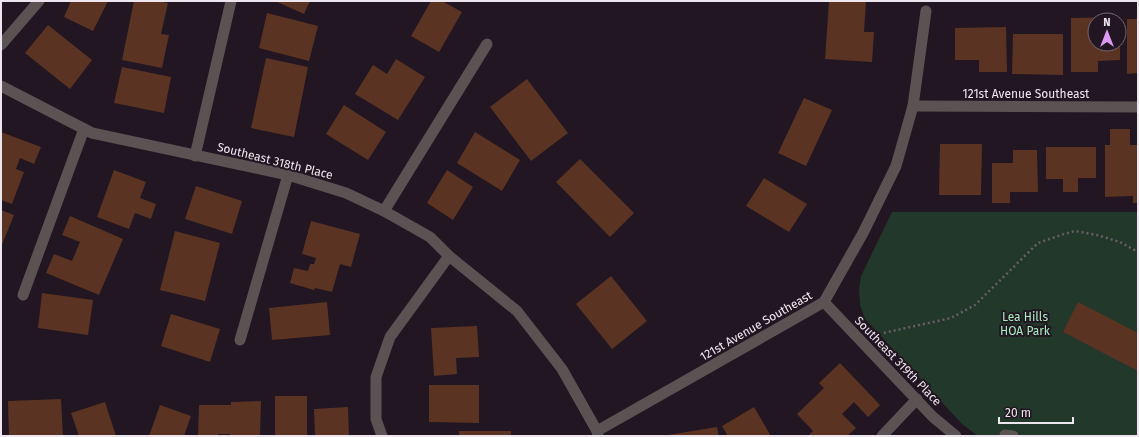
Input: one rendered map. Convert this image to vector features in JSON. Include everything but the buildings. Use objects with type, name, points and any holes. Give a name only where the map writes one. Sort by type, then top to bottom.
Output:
[{"type":"street","points":[[1,45],[39,1]]},
{"type":"street","points":[[195,156],[232,1]]},
{"type":"street","name":"121st Avenue Southeast","points":[[598,434],[824,302],[863,233],[896,166],[913,106],[926,11]]},
{"type":"street","points":[[384,211],[487,44]]},
{"type":"street","name":"Southeast 318th Place","points":[[1,86],[92,133],[288,175],[346,193],[384,211],[430,238],[449,256],[517,311],[562,369],[598,434]]},
{"type":"street","name":"121st Avenue Southeast","points":[[913,106],[1138,107]]},
{"type":"street","points":[[23,295],[84,129]]},
{"type":"street","points":[[240,340],[288,175]]},
{"type":"street","points":[[382,436],[376,419],[376,377],[390,337],[449,256]]},
{"type":"street","name":"Southeast 319th Place","points":[[824,302],[933,417],[956,436]]},
{"type":"street","points":[[882,436],[917,399]]},
{"type":"street","points":[[1005,436],[1013,436]]},
{"type":"path","points":[[859,338],[951,318],[975,305],[1038,243],[1061,235],[1076,231],[1097,235],[1120,242],[1138,252]]},
{"type":"green space","name":"Lea Hills HOA Park","points":[[892,212],[1138,212],[1138,436],[978,436],[962,424],[865,319],[860,305],[859,290],[861,276]]}]
